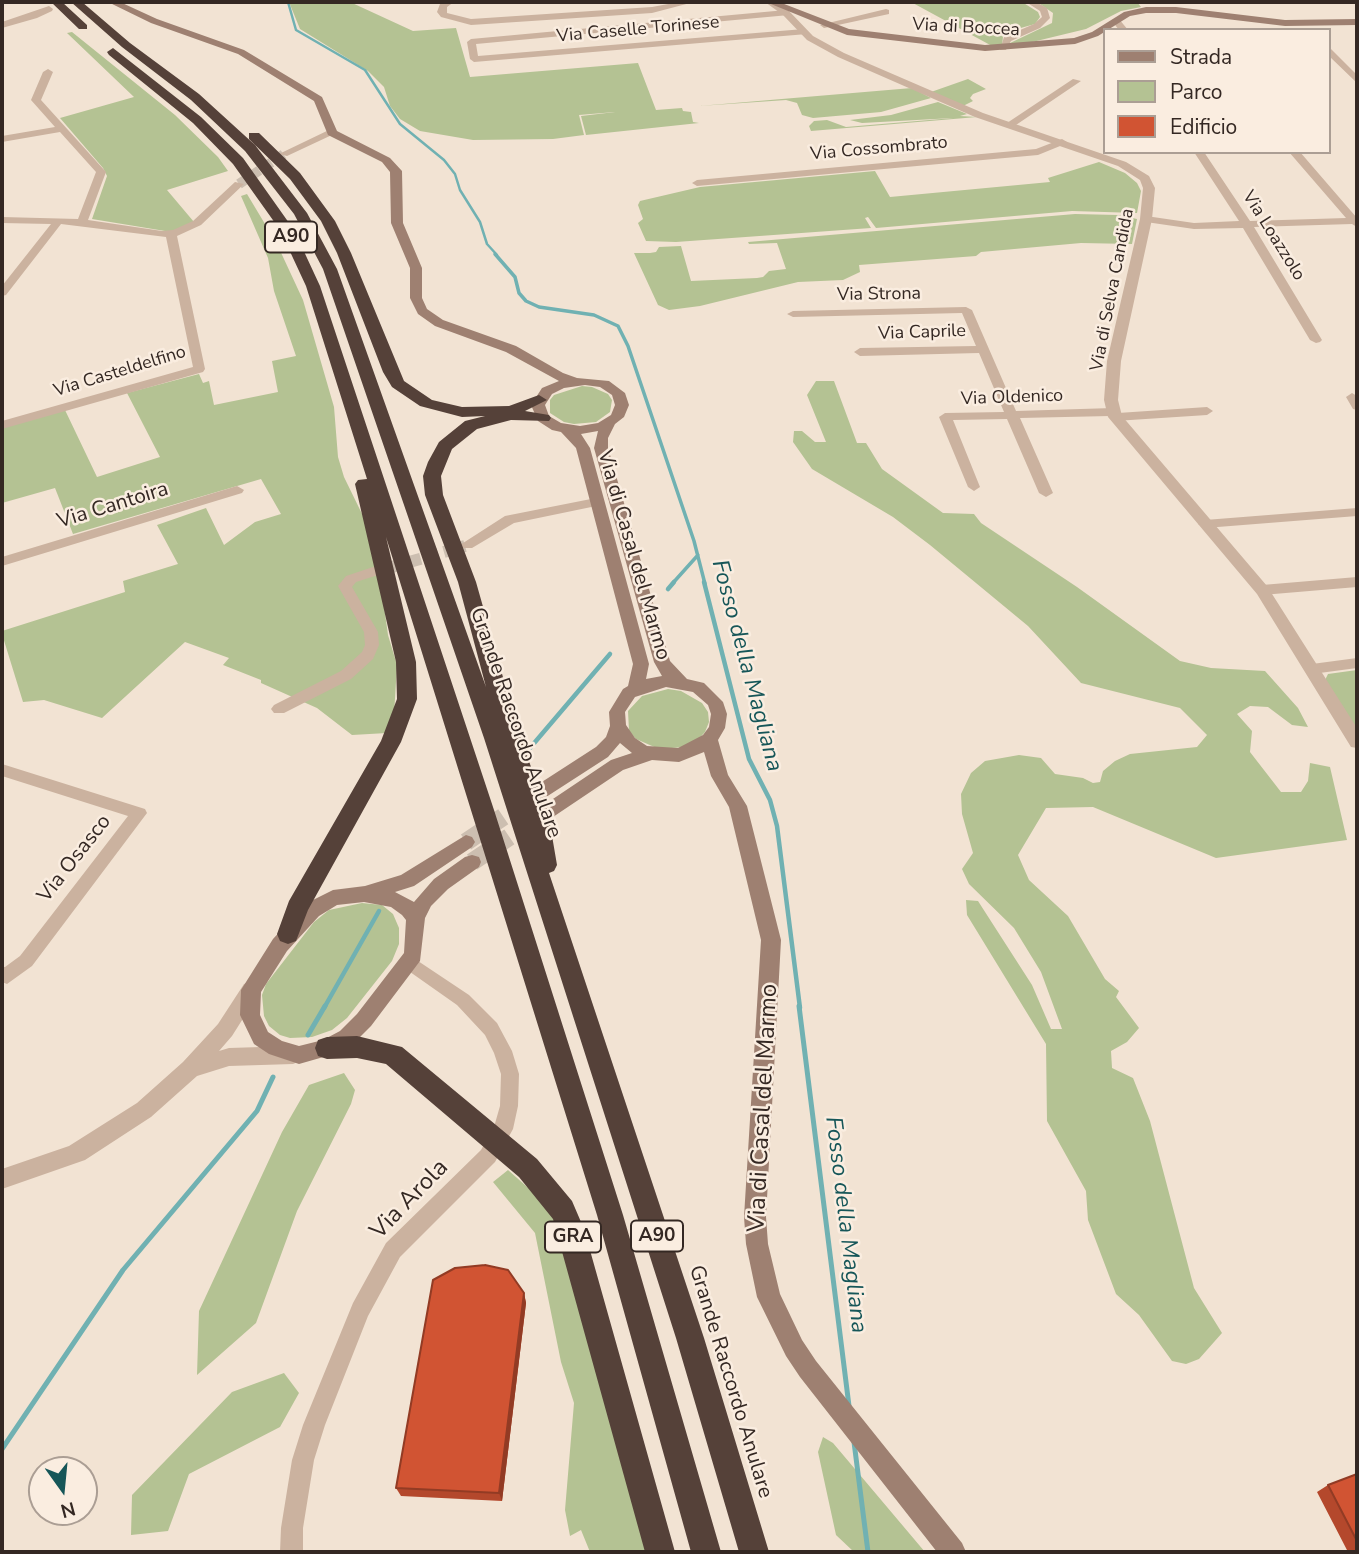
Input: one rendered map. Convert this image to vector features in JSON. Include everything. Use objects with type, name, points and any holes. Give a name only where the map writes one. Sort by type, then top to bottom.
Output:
[{"type":"highway","name":"Grande Raccordo Anulare","points":[[76,2],[126,45],[195,97],[234,132],[267,168],[312,234],[338,289],[494,738],[690,1338],[754,1552]]},
{"type":"highway","name":"A90","points":[[53,5],[197,120],[238,161],[270,202],[295,244],[313,286],[352,404],[362,478],[389,565],[463,750],[610,1215],[706,1552]]},
{"type":"highway","points":[[195,97],[224,113],[257,139],[295,176],[320,207],[344,253],[391,372],[403,389],[426,403],[462,412],[511,411],[539,400]]},
{"type":"highway","points":[[543,418],[516,414],[488,419],[460,432],[445,446],[433,468],[432,487],[450,536],[462,550],[504,716],[539,824],[554,923]]},
{"type":"highway","points":[[288,934],[297,908],[391,742],[404,712],[408,673],[389,565]]},
{"type":"highway","name":"GRA","points":[[327,1048],[357,1047],[393,1055],[528,1168],[563,1210],[571,1229],[660,1552]]},
{"type":"main road","points":[[113,2],[154,21],[224,45],[258,61],[320,101],[331,132],[376,154],[393,167],[398,179],[397,223],[416,268],[416,298],[422,311],[448,327],[511,349],[538,366],[573,381]]},
{"type":"main road","name":"Via di Boccea","points":[[770,2],[821,23],[888,38],[959,47],[1003,48],[1076,41],[1104,28]]},
{"type":"main road","name":"Via di Boccea","points":[[781,2],[821,23]]},
{"type":"main road","name":"Via di Boccea","points":[[1105,28],[1136,11],[1161,9],[1308,27],[1357,22]]},
{"type":"main road","points":[[538,366],[547,377],[550,388]]},
{"type":"main road","points":[[573,381],[599,382],[618,393],[622,409],[608,424],[588,429],[566,429],[543,418],[538,409],[539,400],[550,388],[573,381]]},
{"type":"main road","name":"Via di Casal del Marmo","points":[[608,424],[601,438],[601,448],[662,663],[680,681]]},
{"type":"main road","name":"Via di Casal del Marmo","points":[[566,429],[581,444],[641,664],[636,689]]},
{"type":"main road","points":[[537,794],[602,752],[613,740],[618,726],[620,705],[636,689],[658,681],[680,681],[698,687],[715,702],[719,721],[709,740],[701,746],[679,755],[650,754],[617,765],[544,814]]},
{"type":"main road","points":[[618,726],[629,743],[650,754]]},
{"type":"main road","name":"Via di Casal del Marmo","points":[[709,740],[720,776],[738,806],[771,940],[755,1201],[757,1244],[773,1307],[794,1348],[816,1380],[953,1552]]},
{"type":"main road","points":[[679,755],[720,776]]},
{"type":"main road","points":[[364,894],[407,881],[466,842]]},
{"type":"main road","points":[[416,918],[396,900],[364,894],[343,895],[323,902],[303,916],[251,990],[250,1015],[257,1033],[276,1048],[299,1055],[327,1048],[354,1031],[410,962],[416,943],[416,918],[420,907],[431,892],[472,862]]},
{"type":"street","points":[[450,2],[443,6],[441,12],[444,15],[471,23],[652,9],[690,2]]},
{"type":"street","name":"Via di Selva Candida","points":[[770,2],[786,13],[804,33],[841,55],[947,102],[1122,164],[1141,175],[1149,188],[1146,219],[1114,361],[1111,400],[1114,414]]},
{"type":"street","points":[[1003,48],[1007,39],[1045,20],[1045,12],[1030,2]]},
{"type":"street","points":[[2,25],[34,16],[53,5]]},
{"type":"street","points":[[804,33],[821,23],[886,12]]},
{"type":"street","name":"Via Caselle Torinese","points":[[786,13],[471,43],[474,59],[804,33]]},
{"type":"street","points":[[1116,21],[1122,28]]},
{"type":"street","points":[[1331,52],[1355,75]]},
{"type":"street","points":[[48,72],[36,98],[101,172],[82,222]]},
{"type":"street","points":[[1010,125],[1076,81]]},
{"type":"street","points":[[2,139],[61,129]]},
{"type":"street","points":[[284,154],[331,132]]},
{"type":"street","name":"Via Cossombrato","points":[[697,183],[1026,153],[1047,149],[1062,142]]},
{"type":"street","name":"Via Loazzolo","points":[[1200,154],[1247,225],[1316,340]]},
{"type":"street","points":[[1296,154],[1356,222]]},
{"type":"street","points":[[2,220],[60,220],[171,234],[192,227],[239,184]]},
{"type":"street","points":[[1146,219],[1194,226],[1356,222]]},
{"type":"street","points":[[2,293],[60,220]]},
{"type":"street","name":"Via Casteldelfino","points":[[2,425],[199,369],[171,234]]},
{"type":"street","name":"Via Strona","points":[[793,314],[967,310]]},
{"type":"street","name":"Via Caprile","points":[[967,310],[1046,493]]},
{"type":"street","name":"Via Caprile","points":[[860,352],[984,349]]},
{"type":"street","name":"Via Oldenico","points":[[974,487],[945,417],[1207,411]]},
{"type":"street","points":[[1114,414],[1262,590],[1357,742]]},
{"type":"street","name":"Via Cantoira","points":[[2,562],[237,490]]},
{"type":"street","points":[[462,550],[510,519],[596,502]]},
{"type":"street","points":[[1205,524],[1357,512]]},
{"type":"street","points":[[279,709],[339,679],[368,655],[372,645],[371,632],[345,586],[351,579],[389,565]]},
{"type":"street","points":[[1262,590],[1357,582]]},
{"type":"street","points":[[1312,669],[1357,663]]},
{"type":"street","name":"Via Osasco","points":[[2,770],[139,813],[26,961],[4,975]]},
{"type":"street","name":"Via Arola","points":[[291,1552],[292,1528],[303,1460],[314,1425],[360,1310],[393,1250],[481,1163],[499,1139],[506,1118],[510,1074],[498,1040],[478,1013],[429,973],[410,962]]},
{"type":"street","points":[[2,1179],[42,1167],[93,1144],[144,1110],[190,1069],[225,1030],[251,990]]},
{"type":"street","points":[[190,1069],[229,1057],[299,1055]]},
{"type":"green space","points":[[289,2],[350,2],[413,31],[456,28],[470,77],[638,63],[656,110],[682,108],[683,111],[691,112],[693,122],[699,123],[586,135],[581,116],[615,112],[579,115],[584,135],[553,139],[473,140],[420,131],[400,119],[390,106],[384,87],[368,71],[300,29]]},
{"type":"green space","points":[[911,2],[1022,2],[1038,12],[1040,17],[1035,24],[1010,31],[1013,33],[1003,37],[1002,45],[992,46]]},
{"type":"green space","points":[[1037,2],[1137,2],[1141,7],[1121,11],[1086,29],[1024,44],[1008,44],[1052,23],[1053,13]]},
{"type":"green space","points":[[72,32],[175,115],[218,157],[228,171],[167,190],[194,222],[177,231],[165,231],[92,219],[107,176],[60,118],[134,97],[67,33]]},
{"type":"green space","points":[[968,79],[986,89],[973,94],[970,98],[973,101],[963,106],[931,92]]},
{"type":"green space","points":[[912,88],[931,98],[881,112],[813,118],[802,115],[797,103],[786,100],[699,106]]},
{"type":"green space","points":[[938,102],[967,114],[960,116],[977,117],[811,131],[809,126],[814,121],[827,120],[846,127],[953,118],[862,123],[850,120],[891,115]]},
{"type":"green space","points":[[1099,162],[1125,173],[1137,183],[1141,191],[1137,213],[1072,211],[876,228],[868,217],[865,218],[871,228],[676,242],[646,241],[638,223],[643,219],[638,205],[640,201],[700,187],[875,171],[890,197],[1050,182],[1048,178]]},
{"type":"green space","points":[[247,194],[277,244],[303,300],[334,407],[338,457],[344,477],[364,518],[380,578],[388,635],[397,665],[394,715],[387,733],[352,735],[317,708],[261,683],[261,680],[223,665],[229,658],[185,642],[102,718],[44,700],[23,702],[2,634],[2,631],[125,592],[123,581],[178,564],[157,525],[206,508],[224,545],[255,522],[281,514],[261,479],[73,534],[55,488],[2,503],[2,428],[65,410],[97,477],[160,457],[127,393],[199,374],[203,383],[209,381],[214,405],[278,392],[272,361],[296,356],[274,291],[268,258],[241,196]]},
{"type":"green space","points":[[1075,214],[1118,215],[1137,219],[1132,244],[1081,243],[981,252],[976,256],[859,265],[860,272],[843,280],[798,282],[700,306],[669,310],[658,305],[634,253],[650,253],[656,252],[659,247],[681,246],[691,281],[757,278],[763,277],[769,271],[786,269],[777,243],[748,242]]},
{"type":"green space","points":[[816,381],[834,381],[857,443],[866,443],[882,469],[943,513],[974,514],[981,523],[1077,587],[1180,661],[1211,668],[1265,671],[1298,708],[1308,727],[1292,725],[1268,707],[1250,706],[1237,714],[1252,731],[1250,752],[1281,792],[1301,792],[1308,781],[1310,763],[1330,767],[1347,840],[1216,858],[1093,807],[1046,808],[1018,855],[1029,880],[1068,916],[1105,979],[1119,991],[1116,997],[1139,1028],[1127,1042],[1111,1051],[1112,1068],[1133,1078],[1150,1121],[1194,1288],[1222,1333],[1199,1359],[1186,1364],[1172,1361],[1139,1315],[1116,1294],[1088,1220],[1086,1191],[1047,1121],[1046,1044],[967,915],[966,900],[978,901],[1032,985],[1051,1029],[1062,1029],[1041,972],[1014,928],[969,884],[962,869],[973,853],[962,814],[961,794],[971,773],[985,761],[1019,755],[1041,758],[1055,774],[1083,778],[1093,783],[1100,782],[1103,771],[1115,761],[1130,754],[1197,747],[1207,735],[1180,708],[1081,683],[1028,626],[930,545],[893,517],[812,469],[793,442],[794,431],[802,431],[815,442],[826,442],[807,395]]},
{"type":"green space","points":[[582,386],[608,394],[612,400],[610,412],[596,422],[574,424],[564,422],[550,413],[550,400],[554,395]]},
{"type":"green space","points":[[1357,670],[1357,730],[1325,680],[1328,674]]},
{"type":"green space","points":[[668,689],[681,691],[702,703],[708,712],[709,722],[697,741],[685,747],[659,749],[636,739],[629,731],[628,711],[642,696]]},
{"type":"green space","points":[[362,903],[382,905],[393,914],[399,928],[399,944],[392,961],[347,1018],[332,1030],[312,1037],[290,1038],[280,1035],[269,1026],[264,1016],[262,995],[266,984],[314,922],[329,910]]},
{"type":"green space","points":[[344,1073],[355,1090],[351,1104],[297,1211],[256,1323],[197,1375],[199,1311],[282,1132],[309,1085]]},
{"type":"green space","points":[[508,1170],[561,1217],[647,1552],[590,1552],[581,1530],[570,1536],[565,1510],[574,1403],[561,1362],[535,1233],[493,1182]]},
{"type":"green space","points":[[284,1373],[299,1393],[280,1427],[189,1474],[168,1531],[131,1535],[132,1495],[232,1392]]},
{"type":"green space","points":[[823,1437],[833,1443],[925,1552],[854,1552],[836,1535],[818,1452]]},
{"type":"building","points":[[485,1265],[508,1270],[524,1293],[499,1493],[396,1488],[433,1280],[455,1268]]},
{"type":"building","points":[[1357,1474],[1357,1541],[1328,1485]]},
{"type":"waterway","name":"Fosso della Magliana","points":[[288,2],[296,30],[365,70],[400,124],[444,160],[455,174],[460,190],[480,222],[487,244],[497,255]]},
{"type":"waterway","name":"Fosso della Magliana","points":[[495,254],[515,277],[519,293],[526,301],[539,307],[594,315],[618,326],[628,346],[698,555]]},
{"type":"waterway","points":[[672,584],[698,555]]},
{"type":"waterway","name":"Fosso della Magliana","points":[[698,555],[705,584]]},
{"type":"waterway","points":[[668,589],[674,582]]},
{"type":"waterway","name":"Fosso della Magliana","points":[[704,582],[749,759],[770,800],[777,826],[800,1008]]},
{"type":"waterway","points":[[524,755],[610,654]]},
{"type":"waterway","points":[[324,1008],[379,911]]},
{"type":"waterway","points":[[308,1035],[325,1006]]},
{"type":"waterway","name":"Fosso della Magliana","points":[[799,1006],[849,1406]]},
{"type":"waterway","points":[[2,1449],[123,1270],[257,1111],[273,1077]]},
{"type":"waterway","name":"Fosso della Magliana","points":[[854,1442],[868,1552]]},
{"type":"tunnel","points":[[239,184],[284,154]]},
{"type":"tunnel","points":[[392,567],[465,546]]},
{"type":"tunnel","points":[[466,842],[528,800]]},
{"type":"tunnel","points":[[472,862],[533,821]]}]
